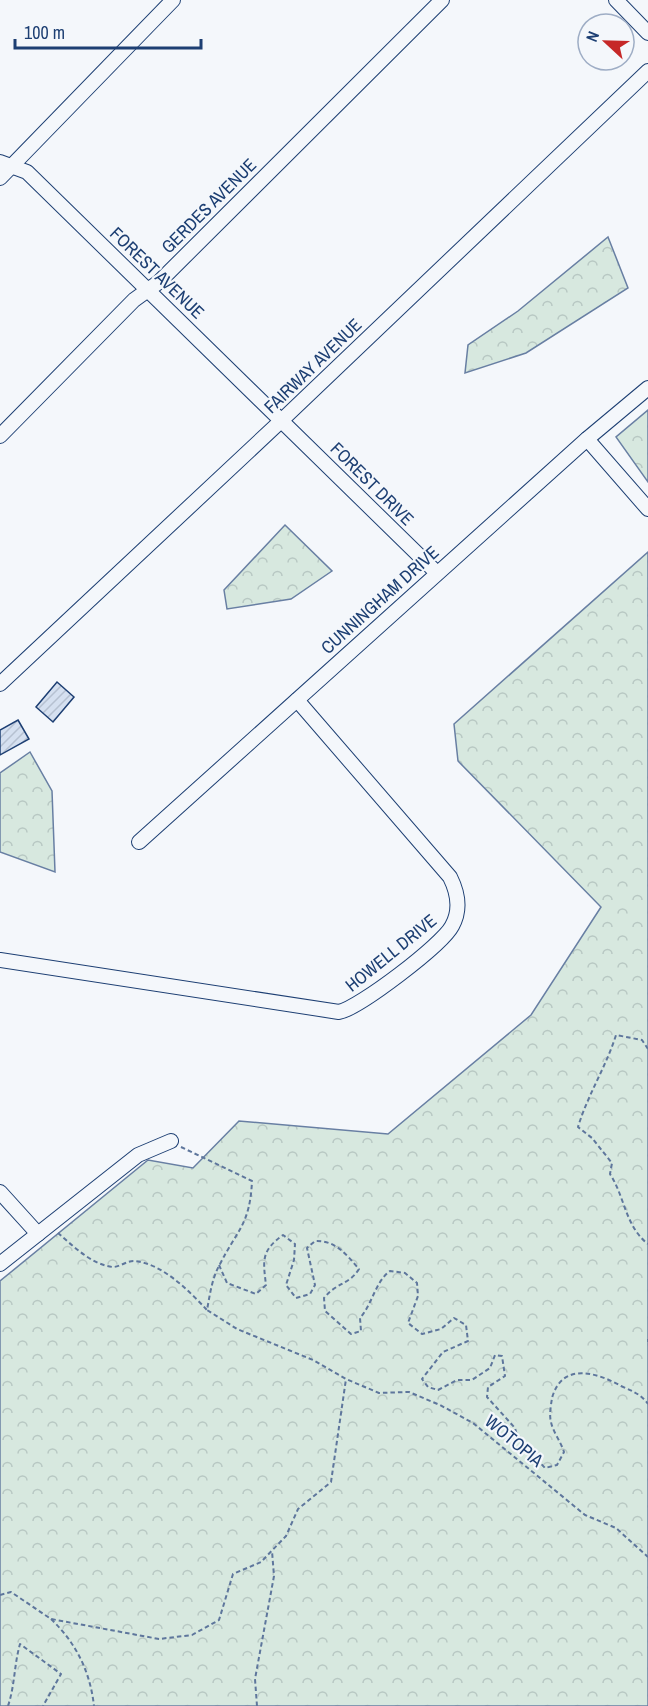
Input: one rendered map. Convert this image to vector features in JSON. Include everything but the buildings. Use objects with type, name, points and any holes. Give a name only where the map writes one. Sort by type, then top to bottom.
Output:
[{"type":"street","points":[[0,178],[6,164],[173,0]]},
{"type":"street","name":"GERDES AVENUE","points":[[0,436],[134,300],[167,273],[442,0]]},
{"type":"street","points":[[616,0],[648,33]]},
{"type":"street","name":"FAIRWAY AVENUE","points":[[0,684],[282,420],[648,71]]},
{"type":"street","name":"FOREST AVENUE","points":[[6,164],[27,172],[282,420]]},
{"type":"street","name":"CUNNINGHAM DRIVE","points":[[139,842],[587,439],[648,388]]},
{"type":"street","name":"FOREST DRIVE","points":[[282,420],[437,573]]},
{"type":"street","points":[[587,439],[648,509]]},
{"type":"street","name":"HOWELL DRIVE","points":[[0,960],[333,1012],[356,1006],[440,941],[452,926],[458,908],[456,892],[450,877],[297,700]]},
{"type":"street","points":[[0,1264],[138,1155],[171,1141]]},
{"type":"street","points":[[0,1192],[44,1229]]},
{"type":"path","points":[[648,1049],[642,1040],[616,1035],[605,1067],[586,1100],[578,1126],[592,1138],[612,1164],[610,1174],[617,1185],[628,1219],[636,1234],[648,1244]]},
{"type":"path","points":[[171,1141],[252,1182],[251,1199],[243,1226],[219,1265],[211,1288],[207,1310]]},
{"type":"path","name":"WOTOPIA","points":[[44,1229],[94,1261],[114,1267],[134,1261],[164,1273],[188,1291],[207,1310],[237,1329],[313,1360],[346,1379],[379,1393],[408,1392],[440,1405],[473,1423],[548,1488],[585,1515],[616,1528],[648,1557]]},
{"type":"path","name":"WOTOPIA","points":[[219,1265],[227,1283],[256,1294],[266,1286],[263,1261],[270,1245],[283,1235],[294,1244],[294,1260],[286,1285],[296,1298],[310,1294],[315,1285],[307,1248],[315,1241],[328,1240],[346,1253],[359,1269],[353,1279],[333,1286],[324,1298],[325,1311],[351,1334],[361,1331],[360,1318],[369,1307],[380,1279],[390,1271],[405,1273],[417,1283],[418,1296],[408,1323],[422,1334],[441,1329],[454,1318],[466,1325],[468,1341],[443,1352],[422,1379],[428,1387],[438,1390],[457,1380],[472,1380],[490,1368],[495,1356],[502,1356],[505,1377],[488,1387],[487,1397],[515,1428],[518,1439],[545,1468],[557,1465],[564,1452],[551,1421],[551,1405],[556,1386],[568,1376],[583,1373],[603,1376],[642,1396],[648,1404]]},
{"type":"path","points":[[51,1619],[159,1639],[192,1635],[219,1620],[233,1574],[261,1562],[286,1536],[298,1509],[331,1482],[346,1379]]},
{"type":"path","points":[[257,1706],[255,1679],[274,1576],[272,1551]]},
{"type":"path","points":[[0,1595],[11,1592],[51,1619],[68,1635],[84,1663],[94,1706]]},
{"type":"path","points":[[8,1706],[15,1685],[16,1658],[20,1644],[61,1674],[43,1706]]},
{"type":"green space","points":[[608,237],[628,288],[526,353],[465,373],[468,345],[518,311]]},
{"type":"green space","points":[[648,410],[648,482],[616,437]]},
{"type":"green space","points":[[285,525],[332,571],[291,599],[227,609],[224,590]]},
{"type":"green space","points":[[648,552],[648,1706],[0,1706],[0,1281],[148,1160],[193,1168],[239,1121],[388,1134],[531,1015],[601,907],[458,761],[454,724]]},
{"type":"green space","points":[[30,752],[52,791],[55,872],[0,852],[0,773]]}]
